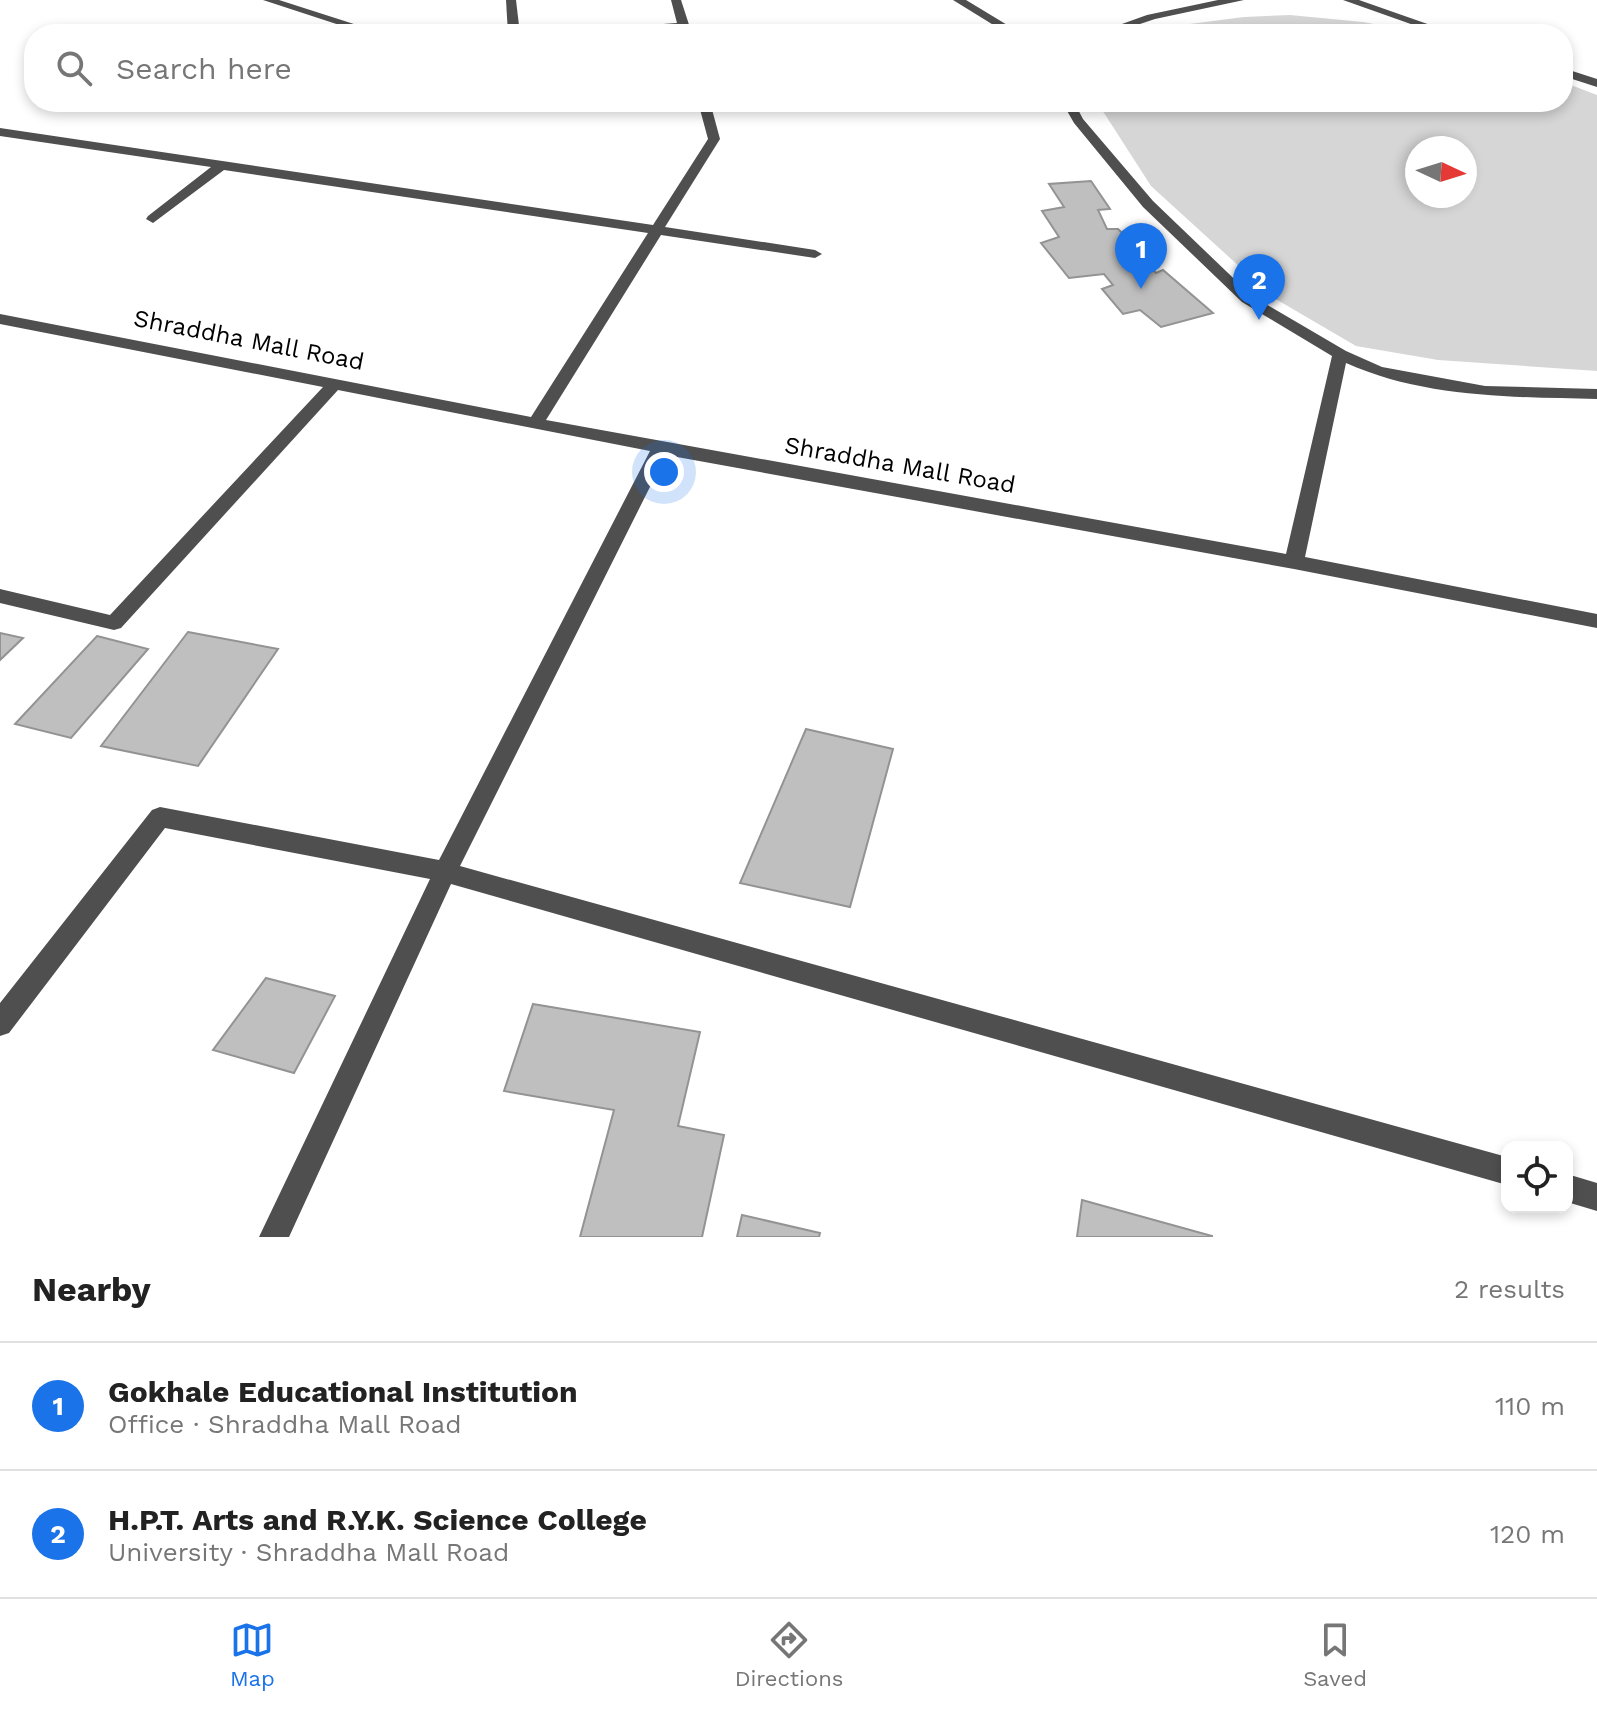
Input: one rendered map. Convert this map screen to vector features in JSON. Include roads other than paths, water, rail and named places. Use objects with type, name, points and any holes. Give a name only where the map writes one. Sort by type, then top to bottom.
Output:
[{"type":"street","points":[[268,0],[346,24]]},
{"type":"street","points":[[511,0],[513,24]]},
{"type":"street","points":[[676,0],[682,24]]},
{"type":"street","points":[[958,0],[999,24]]},
{"type":"street","points":[[1130,24],[1167,12],[1239,0]]},
{"type":"street","points":[[1348,0],[1420,24]]},
{"type":"street","points":[[1573,75],[1597,83]]},
{"type":"street","points":[[536,422],[714,139],[707,112]]},
{"type":"street","points":[[1074,112],[1148,204],[1247,299],[1340,354],[1378,371],[1485,391],[1597,394]]},
{"type":"street","points":[[0,132],[815,254]]},
{"type":"street","points":[[153,219],[222,165]]},
{"type":"street","name":"Shraddha Mall Road","points":[[0,319],[661,448],[1294,562],[1597,621]]},
{"type":"street","points":[[1294,562],[1340,354]]},
{"type":"street","points":[[0,596],[114,623],[335,384]]},
{"type":"street","points":[[274,1237],[445,872],[661,448]]},
{"type":"street","points":[[0,1024],[160,817],[445,872],[1501,1169]]},
{"type":"street","points":[[1573,1190],[1597,1197]]},
{"type":"place","name":"Gokhale Educational Institution","points":[[1141,289]]},
{"type":"place","name":"H.P.T. Arts and R.Y.K. Science College","points":[[1259,320]]}]
